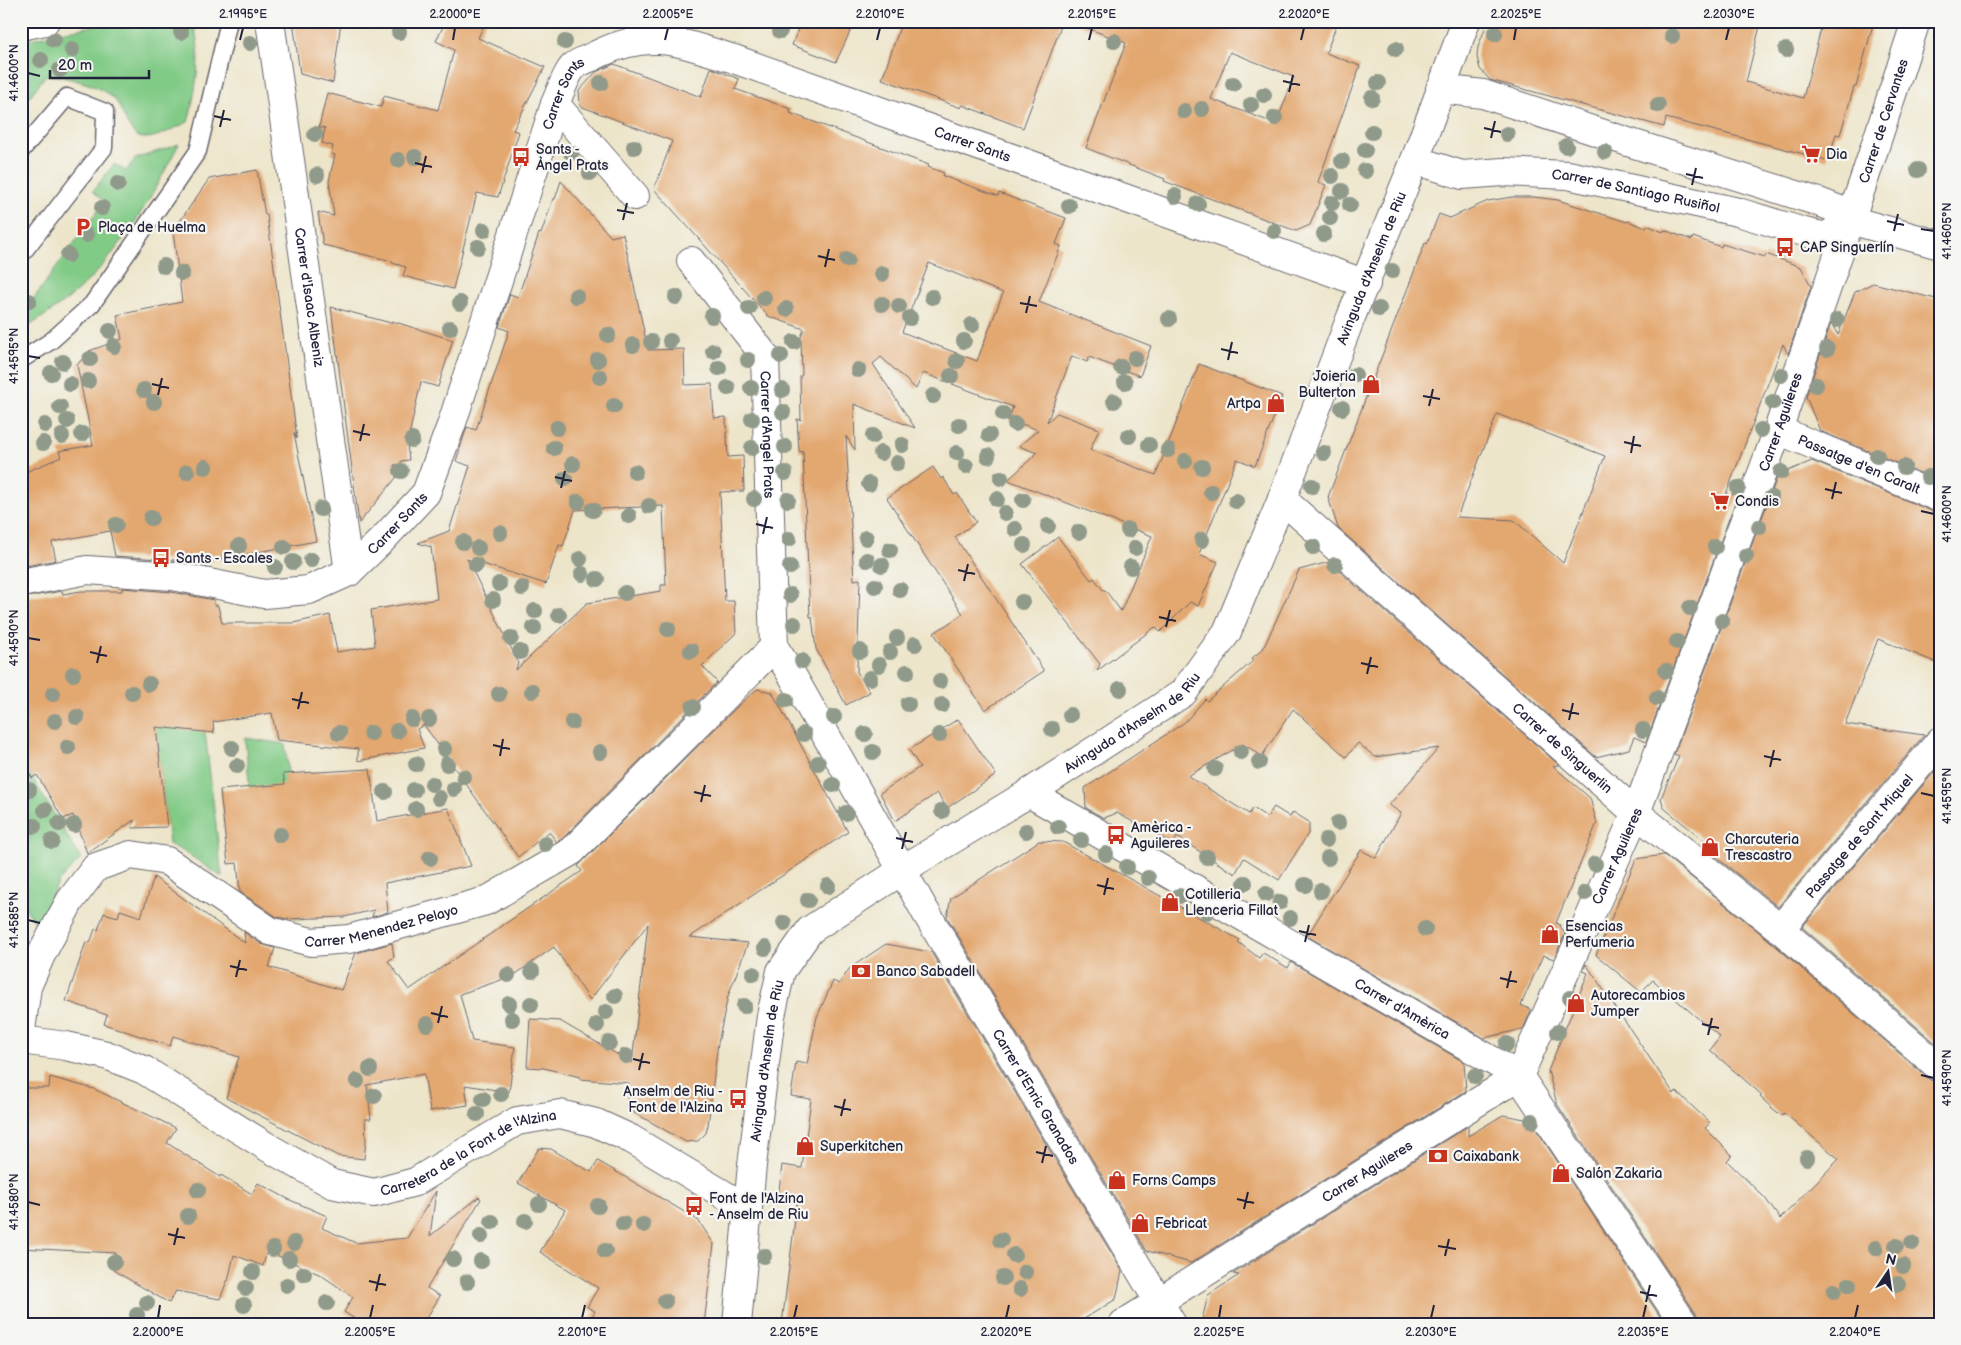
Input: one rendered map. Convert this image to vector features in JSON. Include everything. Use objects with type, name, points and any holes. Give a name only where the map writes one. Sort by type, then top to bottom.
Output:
[{"type":"street","points":[[21,26],[45,21]]},
{"type":"street","name":"Carrer d'Isaac Albeniz","points":[[270,21],[349,572]]},
{"type":"street","name":"Avinguda d'Anselm de Riu","points":[[737,1324],[748,1208],[771,1016],[781,971],[810,930],[902,870],[1029,793],[1183,693],[1226,632],[1282,498],[1351,317],[1366,284],[1414,160],[1466,21]]},
{"type":"street","name":"Carrer de Cervantes","points":[[1850,220],[1916,21]]},
{"type":"street","name":"Carrer Sants","points":[[21,583],[87,570],[172,576],[264,594],[308,590],[349,572],[426,493],[452,423],[555,104],[573,67],[614,46],[638,40],[661,40],[734,60],[1366,284]]},
{"type":"street","points":[[1440,89],[1483,94],[1511,102],[1628,142],[1837,208],[1850,220],[1940,245]]},
{"type":"street","points":[[555,104],[636,196]]},
{"type":"street","name":"Carrer de Santiago Rusiñol","points":[[1414,160],[1462,175],[1503,172],[1568,175],[1738,212],[1804,232],[1826,236],[1850,220]]},
{"type":"street","name":"Carrer Aguileres","points":[[1123,1324],[1165,1312],[1519,1076],[1636,813],[1778,430],[1850,220]]},
{"type":"street","name":"Carrer d'Angel Prats","points":[[691,260],[764,356],[774,647]]},
{"type":"street","name":"Passatge d'en Caralt","points":[[1778,430],[1940,498]]},
{"type":"street","name":"Carrer de Singuerlin","points":[[1282,498],[1636,813],[1780,929],[1940,1068]]},
{"type":"street","points":[[774,647],[792,675],[902,870]]},
{"type":"street","name":"Carrer Menendez Pelayo","points":[[21,1030],[27,987],[41,955],[70,901],[96,867],[131,855],[167,860],[270,931],[311,942],[349,939],[486,901],[572,852],[774,647]]},
{"type":"street","name":"Passatge de Sant Miquel","points":[[1780,929],[1940,741]]},
{"type":"street","name":"Carrer d'Amèrica","points":[[1029,793],[1519,1076],[1684,1324]]},
{"type":"street","name":"Carrer d'Enric Granados","points":[[902,870],[1165,1312]]},
{"type":"street","name":"Carretera de la Font de l'Alzina","points":[[21,1040],[66,1046],[106,1055],[144,1070],[269,1148],[332,1184],[374,1193],[415,1182],[517,1121],[560,1114],[596,1123],[631,1139],[748,1208]]},
{"type":"lane","points":[[21,360],[51,341],[92,304],[198,151],[229,21]]},
{"type":"lane","points":[[21,151],[67,97],[105,112],[104,148],[21,255]]},
{"type":"green space","points":[[116,21],[191,21],[195,31],[198,57],[196,85],[188,122],[154,137],[144,138],[133,132],[116,101],[105,92],[80,81],[46,75],[21,108],[21,41]]},
{"type":"green space","points":[[179,144],[138,218],[100,268],[70,297],[21,332],[21,316],[104,202],[93,191],[114,164],[126,171],[135,159]]},
{"type":"green space","points":[[155,720],[175,723],[205,732],[222,877],[188,854],[169,844]]},
{"type":"green space","points":[[245,738],[285,744],[304,919],[295,919],[278,914],[252,815]]},
{"type":"green space","points":[[21,759],[81,859],[59,881],[37,925],[21,902]]},
{"type":"building","points":[[293,21],[341,21],[333,83],[300,74]]},
{"type":"building","points":[[446,21],[486,21],[478,38],[545,67],[513,130],[519,132],[498,197],[477,193],[453,289],[403,276],[406,267],[392,263],[392,261],[323,245],[318,212],[334,216],[329,181],[335,155],[331,154],[333,146],[322,143],[325,128],[319,127],[327,93],[381,107],[384,96],[438,110],[454,50],[436,41]]},
{"type":"building","points":[[801,21],[855,21],[836,62],[792,45]]},
{"type":"building","points":[[902,21],[1063,21],[1023,128],[962,105],[961,108],[882,79]]},
{"type":"building","points":[[1075,21],[1338,21],[1326,53],[1360,66],[1318,182],[1326,185],[1310,225],[1296,231],[1164,181],[1165,179],[1086,148],[1126,43],[1074,23]],"holes":[[[1230,52],[1294,77],[1276,124],[1211,99]]]},
{"type":"building","points":[[1488,21],[1747,21],[1760,26],[1746,82],[1803,98],[1823,21],[1874,21],[1856,87],[1854,87],[1840,135],[1836,134],[1827,160],[1666,118],[1664,127],[1490,80],[1480,69],[1477,57],[1478,47]]},
{"type":"building","points":[[614,64],[701,97],[711,68],[739,79],[735,89],[791,109],[790,113],[929,165],[928,167],[944,173],[943,176],[998,196],[999,193],[1066,218],[1056,244],[1061,246],[1039,302],[1151,346],[1140,376],[1089,357],[1087,362],[1072,356],[1047,422],[1057,413],[1099,429],[1090,450],[1156,475],[1199,364],[1282,396],[1255,466],[1237,459],[1199,554],[1218,562],[1198,606],[1190,602],[1160,632],[1155,627],[1097,671],[1100,664],[1022,564],[1058,537],[1091,580],[1094,578],[1121,611],[1152,536],[1008,480],[1037,453],[1019,446],[1038,430],[1009,419],[1013,407],[923,373],[916,389],[881,357],[873,364],[915,428],[854,404],[855,450],[846,436],[854,580],[860,579],[857,672],[870,692],[846,705],[816,649],[812,617],[810,617],[803,452],[799,451],[797,419],[801,420],[801,337],[804,329],[768,316],[654,189],[672,141],[580,106],[579,91],[596,72]],"holes":[[[929,263],[1003,293],[977,361],[902,332]]]},
{"type":"building","points":[[257,170],[265,215],[267,215],[297,439],[294,433],[316,541],[206,562],[207,567],[174,560],[115,556],[110,531],[52,542],[56,560],[21,567],[21,474],[61,457],[59,451],[93,445],[77,365],[89,351],[122,339],[117,315],[182,302],[173,231],[209,179]]},
{"type":"building","points":[[561,181],[611,237],[623,234],[648,350],[684,349],[685,385],[712,384],[714,418],[726,417],[728,457],[743,456],[744,491],[720,492],[725,601],[734,601],[736,633],[702,666],[717,682],[562,839],[557,842],[549,832],[518,857],[424,725],[417,729],[424,748],[358,761],[358,749],[277,740],[272,713],[213,722],[214,733],[156,727],[167,827],[132,828],[134,820],[87,853],[73,815],[63,819],[37,775],[32,778],[21,759],[21,598],[62,591],[63,594],[81,591],[122,591],[122,588],[171,592],[214,600],[214,605],[218,606],[222,623],[293,623],[330,615],[337,652],[375,646],[371,610],[437,599],[431,547],[418,543],[449,531],[470,466],[456,461],[467,427],[476,430],[509,331],[499,327],[510,294],[518,297],[539,233],[541,234],[553,199],[555,199]],"holes":[[[663,506],[666,585],[661,585],[661,591],[587,603],[516,670],[518,662],[467,559],[546,584],[559,545],[563,546],[575,510]]]},
{"type":"building","points":[[1512,197],[1558,200],[1646,228],[1647,225],[1663,232],[1664,230],[1692,240],[1693,237],[1721,247],[1722,244],[1765,257],[1766,254],[1801,267],[1811,286],[1788,354],[1783,344],[1725,497],[1739,492],[1646,742],[1634,737],[1629,749],[1596,757],[1338,528],[1328,497],[1425,243],[1427,244],[1439,214],[1450,218],[1488,201]],"holes":[[[1497,414],[1605,456],[1563,563],[1514,520],[1457,517]]]},
{"type":"building","points":[[1873,283],[1940,300],[1940,481],[1820,431],[1806,397],[1831,323],[1838,335],[1855,292]]},
{"type":"building","points":[[331,307],[391,323],[392,321],[453,340],[438,387],[421,382],[407,444],[409,460],[401,461],[401,464],[394,465],[396,478],[359,523]]},
{"type":"building","points":[[1812,461],[1940,513],[1940,664],[1878,639],[1845,724],[1924,735],[1778,907],[1704,847],[1711,846],[1664,808],[1661,798],[1679,756],[1674,754],[1778,475]]},
{"type":"building","points":[[933,467],[941,479],[943,477],[954,495],[957,493],[976,522],[955,537],[1044,671],[985,710],[934,633],[963,614],[887,498]]},
{"type":"building","points":[[1329,562],[1559,765],[1553,766],[1590,798],[1597,823],[1556,923],[1559,924],[1565,934],[1554,959],[1543,955],[1521,1005],[1531,1010],[1523,1029],[1484,1038],[1307,936],[1361,850],[1376,858],[1401,813],[1389,805],[1439,748],[1375,757],[1358,743],[1346,757],[1293,709],[1262,756],[1243,744],[1188,776],[1249,814],[1253,808],[1267,817],[1274,807],[1290,817],[1293,812],[1309,822],[1309,832],[1279,880],[1244,858],[1235,874],[1177,837],[1173,844],[1117,813],[1104,818],[1086,808],[1085,788],[1185,722],[1205,699],[1207,701],[1254,660],[1252,658],[1263,649],[1299,570]]},
{"type":"building","points":[[757,689],[772,692],[848,832],[690,937],[748,943],[728,996],[718,1043],[708,1125],[706,1133],[698,1141],[686,1142],[626,1108],[629,1083],[580,1079],[580,1077],[544,1068],[527,1067],[530,1019],[560,1021],[632,1063],[648,924],[590,1000],[554,947],[513,976],[460,994],[472,1041],[515,1047],[509,1092],[465,1085],[468,1105],[430,1111],[424,1074],[367,1085],[371,1119],[365,1119],[366,1141],[364,1159],[338,1156],[226,1098],[239,1057],[173,1036],[170,1046],[104,1024],[107,1015],[66,1001],[86,942],[90,943],[95,929],[98,930],[104,913],[118,917],[120,910],[141,917],[154,877],[245,943],[244,932],[261,944],[275,948],[269,967],[341,990],[356,953],[392,943],[394,957],[388,961],[409,990],[582,871],[578,866]]},
{"type":"building","points":[[958,719],[996,775],[947,808],[937,793],[895,821],[880,793],[920,767],[909,750]]},
{"type":"building","points":[[1940,765],[1940,1047],[1802,927]]},
{"type":"building","points":[[370,769],[377,821],[448,808],[471,866],[385,883],[388,912],[372,917],[374,910],[344,917],[287,919],[277,917],[240,892],[237,863],[228,864],[220,790],[285,784],[283,774]]},
{"type":"building","points":[[1039,841],[1063,842],[1240,940],[1238,942],[1259,958],[1263,953],[1288,968],[1291,962],[1464,1062],[1466,1091],[1191,1263],[1147,1251],[947,917],[951,898]]},
{"type":"building","points":[[1664,855],[1770,941],[1930,1080],[1940,1083],[1940,1324],[1700,1324],[1697,1315],[1557,1104],[1548,1071],[1588,973],[1583,971],[1586,964],[1674,1094],[1676,1091],[1710,1123],[1705,1128],[1732,1155],[1727,1161],[1765,1198],[1780,1219],[1839,1159],[1784,1113],[1782,1116],[1772,1108],[1760,1097],[1762,1095],[1710,1050],[1720,1037],[1653,980],[1641,992],[1596,955],[1636,859]]},
{"type":"building","points":[[886,944],[931,952],[1122,1271],[1116,1299],[1076,1324],[782,1324],[797,1203],[778,1199],[782,1165],[802,1168],[811,1099],[791,1096],[796,1062],[807,1064],[817,1017],[833,981],[839,984],[850,968]]},
{"type":"building","points":[[50,1077],[94,1089],[176,1128],[167,1143],[220,1177],[221,1175],[252,1194],[258,1183],[290,1200],[327,1216],[322,1228],[356,1243],[407,1238],[436,1191],[430,1236],[479,1197],[481,1199],[427,1288],[440,1296],[423,1324],[363,1324],[344,1312],[353,1297],[321,1275],[267,1251],[263,1266],[234,1255],[228,1281],[220,1299],[176,1291],[169,1303],[113,1270],[116,1253],[21,1248],[21,1088],[49,1088]]},
{"type":"building","points":[[1503,1115],[1530,1120],[1665,1324],[1201,1324],[1208,1295],[1239,1275],[1233,1274],[1468,1126],[1468,1136]]},
{"type":"building","points":[[539,1148],[551,1149],[591,1172],[598,1161],[698,1220],[714,1244],[704,1324],[588,1324],[595,1311],[587,1307],[598,1288],[540,1252],[565,1210],[518,1183]]},
{"type":"place","name":"Dia","points":[[1811,154]]},
{"type":"place","name":"Sants - Àngel Prats","points":[[521,157]]},
{"type":"place","name":"Plaça de Huelma","points":[[83,227]]},
{"type":"place","name":"CAP Singuerlín","points":[[1785,247]]},
{"type":"place","name":"Joieria Bulterton","points":[[1371,384]]},
{"type":"place","name":"Artpa","points":[[1276,403]]},
{"type":"place","name":"Condis","points":[[1720,501]]},
{"type":"place","name":"Sants - Escales","points":[[161,558]]},
{"type":"place","name":"Amèrica - Aguileres","points":[[1116,835]]},
{"type":"place","name":"Charcuteria Trescastro","points":[[1710,847]]},
{"type":"place","name":"Cotilleria Llenceria Fillat","points":[[1170,902]]},
{"type":"place","name":"Esencias Perfumeria","points":[[1550,934]]},
{"type":"place","name":"Banco Sabadell","points":[[861,971]]},
{"type":"place","name":"Autorecambios Jumper","points":[[1576,1003]]},
{"type":"place","name":"Anselm de Riu - Font de l'Alzina","points":[[738,1099]]},
{"type":"place","name":"Superkitchen","points":[[805,1146]]},
{"type":"place","name":"Caixabank","points":[[1438,1156]]},
{"type":"place","name":"Salón Zakaria","points":[[1561,1173]]},
{"type":"place","name":"Forns Camps","points":[[1117,1180]]},
{"type":"place","name":"Font de l'Alzina - Anselm de Riu","points":[[694,1206]]},
{"type":"place","name":"Febricat","points":[[1140,1223]]}]
